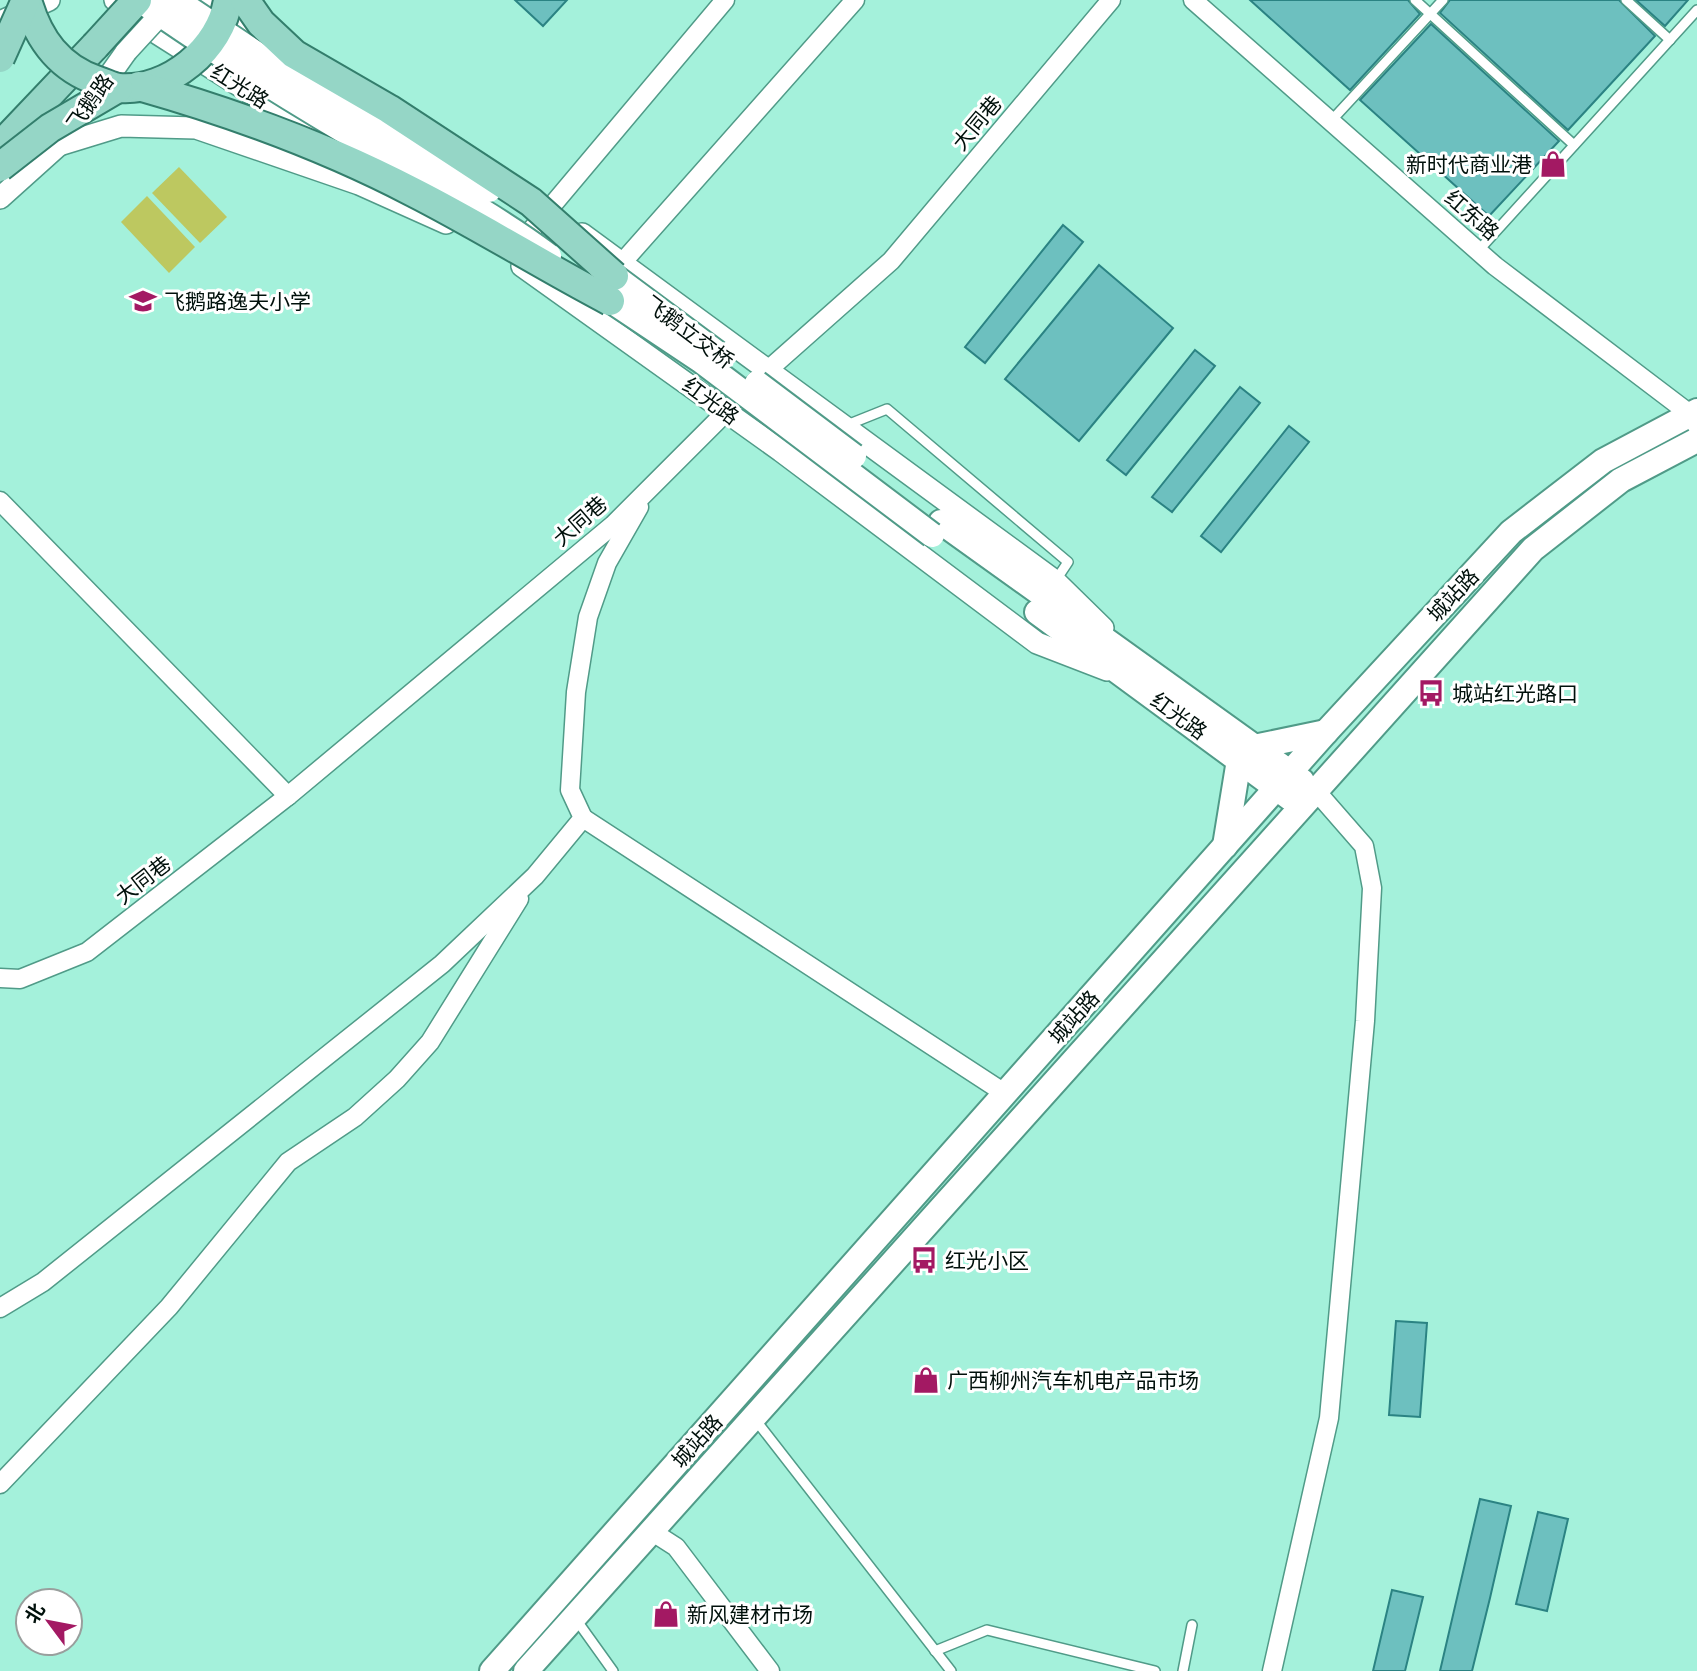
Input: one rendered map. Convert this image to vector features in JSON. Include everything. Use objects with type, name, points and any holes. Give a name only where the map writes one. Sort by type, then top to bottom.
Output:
[{"type":"main road","points":[[0,58],[26,0]]},
{"type":"main road","points":[[26,0],[33,22],[45,44],[62,62],[83,76],[232,112],[316,146],[608,286]]},
{"type":"main road","name":"飞鹅路","points":[[0,146],[91,40],[116,0]]},
{"type":"main road","name":"飞鹅路","points":[[0,119],[139,0]]},
{"type":"main road","name":"飞鹅立交桥","points":[[139,0],[290,99],[608,286]]},
{"type":"main road","name":"飞鹅立交桥","points":[[175,0],[297,81],[489,189],[608,286],[1134,672]]},
{"type":"main road","points":[[0,167],[50,128],[129,87],[182,70],[203,52],[218,30],[228,0]]},
{"type":"main road","points":[[245,0],[261,23],[294,54],[389,109],[531,202],[608,286]]},
{"type":"main road","name":"城站路","points":[[492,1671],[1326,732],[1511,532],[1603,461],[1695,417]]},
{"type":"main road","name":"城站路","points":[[526,1671],[1533,549],[1621,481],[1697,440]]},
{"type":"main road","name":"红光路","points":[[1134,672],[1309,799]]},
{"type":"main road","points":[[1225,846],[1247,753],[1326,732]]},
{"type":"street","points":[[0,22],[48,0]]},
{"type":"street","name":"红光路","points":[[116,0],[144,26],[509,257],[608,286],[768,370],[1055,581],[1134,672]]},
{"type":"street","name":"飞鹅路","points":[[0,198],[59,145],[126,52],[175,0]]},
{"type":"street","name":"红光路","points":[[205,0],[395,108],[547,210],[608,286],[725,411],[1037,643],[1134,672]]},
{"type":"street","points":[[261,0],[270,39]]},
{"type":"street","points":[[509,257],[725,0]]},
{"type":"street","points":[[608,286],[855,0]]},
{"type":"street","name":"大同巷","points":[[0,978],[20,979],[87,952],[288,796],[613,525],[768,370],[891,261],[1111,0]]},
{"type":"street","name":"红东路","points":[[1193,0],[1478,251],[1695,417]]},
{"type":"street","points":[[358,160],[395,108]]},
{"type":"street","points":[[59,145],[121,126],[196,128],[359,184],[488,242]]},
{"type":"street","points":[[651,486],[607,563],[588,617],[576,692],[570,790],[583,818],[1006,1094]]},
{"type":"street","points":[[0,501],[288,796]]},
{"type":"street","points":[[1272,1671],[1329,1418],[1365,1021],[1371,888],[1364,846],[1309,799]]},
{"type":"street","points":[[0,1308],[43,1282],[442,964],[535,876],[583,818]]},
{"type":"street","points":[[0,1484],[169,1307],[288,1162],[355,1116],[397,1079],[430,1042],[535,876]]},
{"type":"street","points":[[651,1531],[676,1547],[770,1671]]},
{"type":"lane","points":[[1415,0],[1574,145]]},
{"type":"lane","points":[[1331,121],[1443,0]]},
{"type":"lane","points":[[1626,0],[1670,40]]},
{"type":"lane","points":[[1478,251],[1697,10]]},
{"type":"lane","points":[[845,425],[887,410],[1068,562],[1055,581]]},
{"type":"lane","points":[[753,1418],[951,1671]]},
{"type":"lane","points":[[574,1617],[613,1671]]},
{"type":"lane","points":[[1183,1671],[1192,1625]]},
{"type":"lane","points":[[935,1651],[986,1630],[1155,1671]]},
{"type":"green space","points":[[179,167],[227,217],[200,243],[152,193]]},
{"type":"green space","points":[[147,196],[195,247],[169,273],[121,222]]},
{"type":"building","points":[[515,0],[567,0],[543,26]]},
{"type":"building","points":[[1250,0],[1408,0],[1420,14],[1350,90]]},
{"type":"building","points":[[1450,0],[1619,0],[1655,36],[1568,130],[1440,13]]},
{"type":"building","points":[[1636,0],[1688,0],[1665,26]]},
{"type":"building","points":[[1431,24],[1559,141],[1489,216],[1360,100]]},
{"type":"building","points":[[1063,225],[1083,242],[985,363],[965,347]]},
{"type":"building","points":[[1099,265],[1173,328],[1079,441],[1005,379]]},
{"type":"building","points":[[1195,350],[1215,366],[1126,475],[1107,460]]},
{"type":"building","points":[[1240,387],[1260,403],[1172,512],[1152,497]]},
{"type":"building","points":[[1289,426],[1309,442],[1221,552],[1201,536]]},
{"type":"building","points":[[1396,1321],[1427,1323],[1420,1417],[1389,1415]]},
{"type":"building","points":[[1480,1499],[1511,1506],[1490,1598],[1472,1671],[1440,1671]]},
{"type":"building","points":[[1538,1512],[1568,1519],[1547,1611],[1516,1604]]},
{"type":"building","points":[[1392,1590],[1423,1597],[1405,1671],[1373,1671]]},
{"type":"place","name":"新时代商业港","points":[[1553,164]]},
{"type":"place","name":"飞鹅路逸夫小学","points":[[143,301]]},
{"type":"place","name":"城站红光路口","points":[[1431,693]]},
{"type":"place","name":"红光小区","points":[[924,1260]]},
{"type":"place","name":"广西柳州汽车机电产品市场","points":[[926,1380]]},
{"type":"place","name":"新风建材市场","points":[[666,1614]]}]
